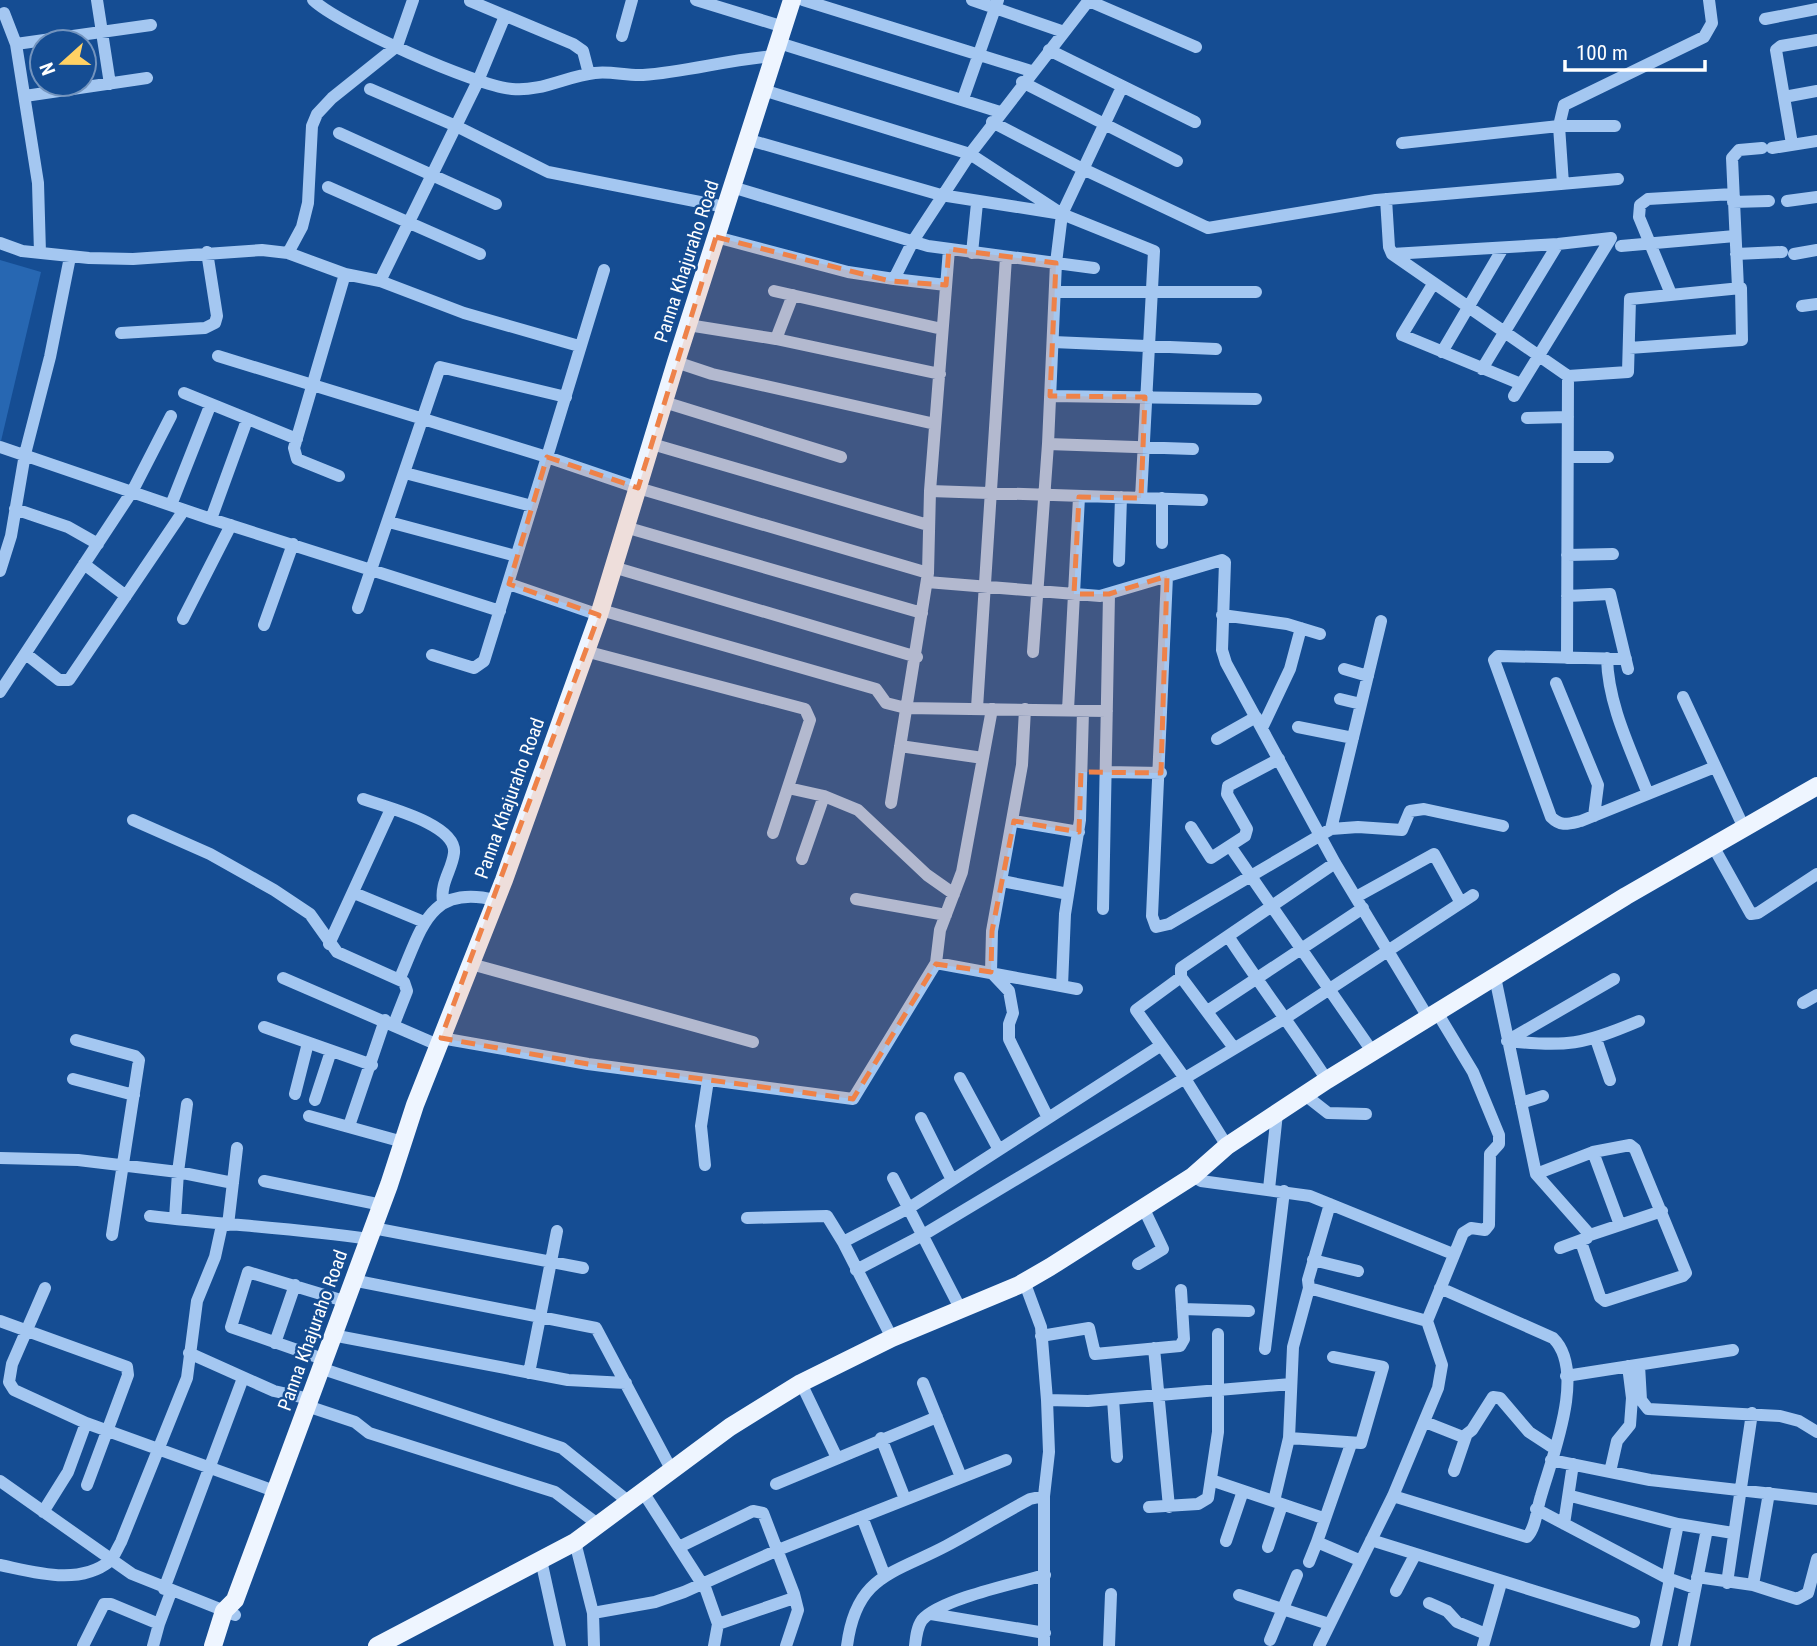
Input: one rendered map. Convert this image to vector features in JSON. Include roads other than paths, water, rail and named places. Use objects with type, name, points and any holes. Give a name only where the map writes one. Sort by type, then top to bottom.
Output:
[{"type":"main road","name":"Panna Khajuraho Road","points":[[212,1646],[231,1608],[277,1492],[344,1301],[382,1205],[402,1142],[495,900],[600,613],[746,139],[793,0]]},
{"type":"main road","points":[[383,1645],[575,1542],[730,1427],[801,1384],[892,1338],[1024,1282],[1193,1176],[1227,1146],[1326,1080],[1374,1054],[1495,977],[1713,846],[1815,791]]},
{"type":"main road","name":"Panna Khajuraho Road","points":[[226,1646],[231,1608]]},
{"type":"street","points":[[97,0],[110,84]]},
{"type":"street","points":[[313,0],[344,22],[397,46],[478,81],[511,89],[539,88],[589,74],[640,75],[731,59],[779,42]]},
{"type":"street","points":[[288,253],[302,227],[308,203],[312,126],[317,114],[332,98],[397,46],[413,0]]},
{"type":"street","points":[[622,36],[632,0]]},
{"type":"street","points":[[696,0],[779,42],[963,99],[1081,169],[1208,228],[1386,199],[1618,179]]},
{"type":"street","points":[[803,0],[1031,71]]},
{"type":"street","points":[[972,0],[996,4],[1064,32]]},
{"type":"street","points":[[894,279],[913,240],[941,195],[1022,82],[1089,0],[1196,47]]},
{"type":"street","points":[[1563,184],[1560,112],[1569,100],[1708,33],[1712,23],[1709,0]]},
{"type":"street","points":[[470,1],[583,51],[589,74]]},
{"type":"street","points":[[963,99],[996,4]]},
{"type":"street","points":[[1765,19],[1817,9]]},
{"type":"street","points":[[4,12],[16,44],[38,183],[40,253]]},
{"type":"street","points":[[380,281],[478,81],[505,16]]},
{"type":"street","points":[[16,44],[151,25]]},
{"type":"street","points":[[1792,144],[1776,50],[1781,46],[1817,40]]},
{"type":"street","points":[[1049,50],[1195,122]]},
{"type":"street","points":[[24,96],[148,78]]},
{"type":"street","points":[[1022,82],[1177,161]]},
{"type":"street","points":[[1033,652],[1042,497],[1048,444],[1056,263],[1062,214],[1122,87]]},
{"type":"street","points":[[370,89],[456,126],[548,172],[725,207]]},
{"type":"street","points":[[763,90],[970,154],[1062,214],[1152,248],[1156,254],[1150,293],[1141,498]]},
{"type":"street","points":[[1784,97],[1817,90]]},
{"type":"street","points":[[1402,143],[1559,126],[1615,126]]},
{"type":"street","points":[[339,133],[496,205]]},
{"type":"street","points":[[746,139],[941,195],[976,203],[1062,214]]},
{"type":"street","points":[[1629,348],[1742,340],[1741,288],[1738,288],[1733,198],[1733,154],[1739,150],[1817,141]]},
{"type":"street","points":[[328,187],[411,221],[480,254]]},
{"type":"street","points":[[732,187],[949,249],[1094,268]]},
{"type":"street","points":[[1787,201],[1817,197]]},
{"type":"street","points":[[1671,294],[1639,216],[1642,202],[1733,198],[1769,201]]},
{"type":"street","points":[[1386,199],[1388,247],[1392,254],[1467,309],[1568,376],[1629,372],[1630,299],[1738,288]]},
{"type":"street","points":[[972,253],[976,203]]},
{"type":"street","points":[[1621,246],[1735,236]]},
{"type":"street","points":[[716,237],[848,272],[946,285]]},
{"type":"street","points":[[1392,254],[1558,244],[1611,238],[1517,390],[1482,369],[1402,335],[1433,284]]},
{"type":"street","points":[[0,243],[70,257],[132,259],[262,250],[288,253],[345,274],[380,281],[464,313],[579,346]]},
{"type":"street","points":[[1482,369],[1558,244]]},
{"type":"street","points":[[1442,352],[1503,248]]},
{"type":"street","points":[[891,803],[917,657],[927,577],[930,491],[949,249]]},
{"type":"street","points":[[1736,254],[1817,250]]},
{"type":"street","points":[[121,333],[205,328],[215,323],[217,316],[207,252]]},
{"type":"street","points":[[0,570],[25,454],[50,357],[70,257]]},
{"type":"street","points":[[977,708],[1006,257]]},
{"type":"street","points":[[432,655],[474,668],[484,661],[604,270]]},
{"type":"street","points":[[339,477],[297,460],[294,447],[345,274]]},
{"type":"street","points":[[774,291],[942,329]]},
{"type":"street","points":[[1055,292],[1256,292]]},
{"type":"street","points":[[776,339],[793,295]]},
{"type":"street","points":[[1802,306],[1817,303]]},
{"type":"street","points":[[688,325],[776,339],[940,373]]},
{"type":"street","points":[[1053,342],[1216,349]]},
{"type":"street","points":[[218,356],[927,577],[985,587],[1109,594],[1222,560],[1225,562],[1222,650],[1226,663],[1279,759],[1326,833],[1335,863],[1387,951],[1473,1072],[1500,1140],[1490,1154],[1488,1228],[1467,1230],[1453,1254],[1427,1321],[1442,1370],[1425,1422],[1319,1646]]},
{"type":"street","points":[[676,362],[712,374],[935,424]]},
{"type":"street","points":[[358,608],[370,568],[389,522],[421,419],[443,365],[566,397]]},
{"type":"street","points":[[1567,657],[1568,376]]},
{"type":"street","points":[[184,393],[210,406],[297,439]]},
{"type":"street","points":[[1049,396],[1256,400]]},
{"type":"street","points":[[664,402],[841,457]]},
{"type":"street","points":[[171,505],[210,406]]},
{"type":"street","points":[[0,692],[133,490],[171,416]]},
{"type":"street","points":[[1527,418],[1568,417]]},
{"type":"street","points":[[211,519],[247,420]]},
{"type":"street","points":[[652,444],[928,525]]},
{"type":"street","points":[[1048,444],[1194,449]]},
{"type":"street","points":[[0,447],[133,490],[211,519],[500,611]]},
{"type":"street","points":[[1568,457],[1608,457]]},
{"type":"street","points":[[405,472],[531,506]]},
{"type":"street","points":[[930,491],[1042,497],[1202,500]]},
{"type":"street","points":[[1068,710],[1079,497]]},
{"type":"street","points":[[1119,561],[1121,497]]},
{"type":"street","points":[[1162,543],[1163,498]]},
{"type":"street","points":[[15,509],[68,527],[98,544]]},
{"type":"street","points":[[26,654],[60,680],[69,680],[184,510]]},
{"type":"street","points":[[389,522],[516,556]]},
{"type":"street","points":[[183,619],[231,525]]},
{"type":"street","points":[[625,527],[922,613]]},
{"type":"street","points":[[264,625],[293,544]]},
{"type":"street","points":[[1567,555],[1613,554]]},
{"type":"street","points":[[84,564],[126,596]]},
{"type":"street","points":[[613,567],[917,657]]},
{"type":"street","points":[[1167,576],[1154,925],[1169,924],[1326,833],[1358,827],[1396,832],[1402,830],[1410,811],[1424,809],[1503,825]]},
{"type":"street","points":[[509,584],[600,613],[876,689],[886,703],[906,708],[1107,711]]},
{"type":"street","points":[[1103,909],[1109,594]]},
{"type":"street","points":[[1567,596],[1610,594],[1627,664],[1607,658],[1498,656],[1494,663],[1552,817],[1558,824],[1565,825],[1594,816],[1715,767]]},
{"type":"street","points":[[1222,615],[1301,628],[1320,634]]},
{"type":"street","points":[[1326,833],[1353,738],[1381,621]]},
{"type":"street","points":[[1217,739],[1259,722],[1290,669],[1301,628]]},
{"type":"street","points":[[585,651],[805,709],[810,720],[773,833]]},
{"type":"street","points":[[1607,658],[1614,705],[1648,794]]},
{"type":"street","points":[[1344,669],[1368,676]]},
{"type":"street","points":[[1556,683],[1598,785],[1594,816]]},
{"type":"street","points":[[1683,696],[1744,828]]},
{"type":"street","points":[[1340,699],[1361,704]]},
{"type":"street","points":[[284,978],[440,1042],[708,1080],[856,1097],[936,963],[940,930],[962,872],[992,709]]},
{"type":"street","points":[[1025,709],[1022,765],[1014,821],[991,943],[992,972],[1009,991],[1013,1013],[1009,1024],[1009,1039],[1048,1118]]},
{"type":"street","points":[[1062,986],[1068,894],[1079,832],[1083,710]]},
{"type":"street","points":[[1298,727],[1353,738]]},
{"type":"street","points":[[900,746],[983,758]]},
{"type":"street","points":[[1191,827],[1211,858],[1245,836],[1247,829],[1227,794],[1228,786],[1279,759]]},
{"type":"street","points":[[1106,772],[1161,773]]},
{"type":"street","points":[[788,788],[824,796],[858,810],[927,875],[954,894]]},
{"type":"street","points":[[802,859],[824,796]]},
{"type":"street","points":[[363,799],[434,825],[450,838],[454,854],[443,888],[443,901]]},
{"type":"street","points":[[329,944],[391,809]]},
{"type":"street","points":[[133,820],[210,854],[292,901],[310,914],[337,952],[400,978],[407,986],[349,1126]]},
{"type":"street","points":[[1014,821],[1079,832]]},
{"type":"street","points":[[1230,846],[1374,1054]]},
{"type":"street","points":[[1713,846],[1751,914],[1758,913],[1817,874]]},
{"type":"street","points":[[856,1270],[923,1236],[1287,1017],[1467,899],[1434,855],[1360,902],[1300,949],[1209,1010]]},
{"type":"street","points":[[1234,1048],[1209,1010],[1181,977],[1181,968],[1335,863]]},
{"type":"street","points":[[1002,881],[1068,894]]},
{"type":"street","points":[[354,893],[425,922]]},
{"type":"street","points":[[400,978],[425,922],[443,901],[458,895],[495,900]]},
{"type":"street","points":[[856,899],[946,915]]},
{"type":"street","points":[[1228,936],[1256,979],[1287,1017],[1326,1080]]},
{"type":"street","points":[[936,963],[1077,989]]},
{"type":"street","points":[[471,964],[753,1042]]},
{"type":"street","points":[[1181,977],[1136,1010],[1184,1077],[1227,1146]]},
{"type":"street","points":[[1495,977],[1536,1174],[1585,1238],[1600,1297],[1605,1301],[1683,1276],[1685,1266],[1635,1149],[1623,1145],[1593,1152],[1536,1174]]},
{"type":"street","points":[[1507,1041],[1614,979]]},
{"type":"street","points":[[1803,1003],[1817,995]]},
{"type":"street","points":[[1507,1041],[1553,1046],[1595,1040],[1639,1021]]},
{"type":"street","points":[[264,1027],[372,1065]]},
{"type":"street","points":[[76,1040],[135,1056],[139,1066],[112,1235]]},
{"type":"street","points":[[1595,1040],[1610,1080]]},
{"type":"street","points":[[295,1094],[309,1043]]},
{"type":"street","points":[[843,1242],[909,1208],[1160,1046]]},
{"type":"street","points":[[315,1100],[331,1051]]},
{"type":"street","points":[[960,1078],[999,1150]]},
{"type":"street","points":[[73,1079],[134,1095]]},
{"type":"street","points":[[705,1165],[701,1126],[708,1080]]},
{"type":"street","points":[[1306,1095],[1328,1112],[1366,1114]]},
{"type":"street","points":[[1521,1102],[1543,1096]]},
{"type":"street","points":[[175,1219],[187,1104]]},
{"type":"street","points":[[1269,1189],[1278,1113]]},
{"type":"street","points":[[309,1116],[402,1142]]},
{"type":"street","points":[[921,1118],[952,1180]]},
{"type":"street","points":[[0,1565],[55,1576],[82,1572],[110,1561],[160,1449],[187,1378],[197,1301],[225,1225],[237,1148]]},
{"type":"street","points":[[1593,1152],[1620,1225]]},
{"type":"street","points":[[0,1158],[78,1160],[178,1172],[233,1183]]},
{"type":"street","points":[[1193,1176],[1201,1181],[1310,1196],[1453,1254]]},
{"type":"street","points":[[893,1178],[961,1310]]},
{"type":"street","points":[[264,1181],[382,1205]]},
{"type":"street","points":[[1265,1349],[1284,1191]]},
{"type":"street","points":[[1268,1547],[1289,1438],[1293,1346],[1313,1260],[1330,1204]]},
{"type":"street","points":[[1138,1264],[1163,1249],[1143,1207]]},
{"type":"street","points":[[1560,1248],[1662,1211]]},
{"type":"street","points":[[150,1216],[225,1225],[370,1233],[583,1268]]},
{"type":"street","points":[[747,1218],[827,1216],[892,1338]]},
{"type":"street","points":[[529,1373],[557,1231]]},
{"type":"street","points":[[1313,1260],[1358,1271]]},
{"type":"street","points":[[344,1301],[250,1270],[231,1324],[233,1329],[275,1343],[322,1364],[562,1448],[636,1497],[679,1547],[702,1584],[718,1624],[714,1646]]},
{"type":"street","points":[[352,1280],[596,1328],[671,1469]]},
{"type":"street","points":[[930,1614],[1045,1639],[1044,1496],[1049,1452],[1047,1400],[1041,1336],[1031,1296],[1024,1282]]},
{"type":"street","points":[[275,1343],[295,1285]]},
{"type":"street","points":[[45,1288],[12,1364],[11,1386],[22,1394],[86,1423],[277,1492]]},
{"type":"street","points":[[1308,1288],[1427,1321]]},
{"type":"street","points":[[1392,1496],[1521,1536],[1531,1534],[1565,1412],[1566,1376],[1563,1348],[1553,1338],[1440,1288]]},
{"type":"street","points":[[1041,1336],[1089,1328],[1095,1354],[1183,1343],[1181,1290]]},
{"type":"street","points":[[1182,1309],[1250,1311]]},
{"type":"street","points":[[0,1321],[127,1367],[128,1375],[87,1485]]},
{"type":"street","points":[[1149,1507],[1205,1502],[1211,1480],[1217,1432],[1218,1334]]},
{"type":"street","points":[[332,1335],[568,1380],[626,1383]]},
{"type":"street","points":[[1154,1348],[1169,1507]]},
{"type":"street","points":[[1566,1376],[1732,1350]]},
{"type":"street","points":[[190,1353],[243,1378],[355,1422],[369,1433],[555,1492],[599,1525]]},
{"type":"street","points":[[1289,1438],[1361,1443],[1383,1367],[1333,1357]]},
{"type":"street","points":[[1634,1365],[1641,1400],[1648,1409],[1780,1416],[1817,1432]]},
{"type":"street","points":[[1610,1472],[1617,1441],[1630,1425],[1634,1365]]},
{"type":"street","points":[[153,1646],[167,1590],[208,1469],[243,1378]]},
{"type":"street","points":[[923,1382],[961,1477]]},
{"type":"street","points":[[801,1384],[837,1458]]},
{"type":"street","points":[[1047,1400],[1113,1399],[1291,1384]]},
{"type":"street","points":[[1454,1471],[1466,1436],[1493,1397],[1500,1398],[1553,1455],[1573,1464],[1738,1492],[1817,1499]]},
{"type":"street","points":[[1113,1399],[1117,1457]]},
{"type":"street","points":[[1727,1583],[1738,1492],[1752,1413]]},
{"type":"street","points":[[776,1484],[881,1438],[937,1417]]},
{"type":"street","points":[[1425,1422],[1466,1436]]},
{"type":"street","points":[[43,1512],[68,1472],[86,1423]]},
{"type":"street","points":[[881,1438],[905,1499]]},
{"type":"street","points":[[1309,1562],[1351,1444]]},
{"type":"street","points":[[593,1613],[655,1602],[1006,1460]]},
{"type":"street","points":[[1564,1524],[1571,1496],[1573,1464]]},
{"type":"street","points":[[1211,1480],[1323,1518]]},
{"type":"street","points":[[0,1481],[110,1561],[167,1590],[231,1608]]},
{"type":"street","points":[[1226,1541],[1243,1491]]},
{"type":"street","points":[[1753,1585],[1769,1493]]},
{"type":"street","points":[[847,1646],[862,1599],[884,1574],[945,1547],[1030,1499],[1044,1496]]},
{"type":"street","points":[[1571,1496],[1678,1524],[1733,1533]]},
{"type":"street","points":[[1536,1509],[1669,1579],[1753,1585],[1797,1599],[1803,1598],[1816,1566]]},
{"type":"street","points":[[679,1547],[758,1510],[763,1513],[798,1610],[786,1646]]},
{"type":"street","points":[[862,1517],[884,1574]]},
{"type":"street","points":[[1656,1646],[1678,1524]]},
{"type":"street","points":[[1684,1646],[1707,1529]]},
{"type":"street","points":[[1371,1540],[1501,1583],[1634,1622]]},
{"type":"street","points":[[575,1542],[593,1613],[594,1646]]},
{"type":"street","points":[[1317,1542],[1359,1560]]},
{"type":"street","points":[[1396,1591],[1415,1555]]},
{"type":"street","points":[[541,1560],[560,1646]]},
{"type":"street","points":[[915,1646],[920,1624],[930,1614],[980,1593],[1045,1575]]},
{"type":"street","points":[[1270,1640],[1297,1575]]},
{"type":"street","points":[[1429,1603],[1447,1611],[1457,1622],[1484,1640],[1501,1583]]},
{"type":"street","points":[[718,1624],[791,1599],[794,1594]]},
{"type":"street","points":[[1109,1646],[1111,1594]]},
{"type":"street","points":[[1239,1595],[1329,1624]]},
{"type":"street","points":[[83,1646],[104,1604],[111,1604],[159,1624]]}]
